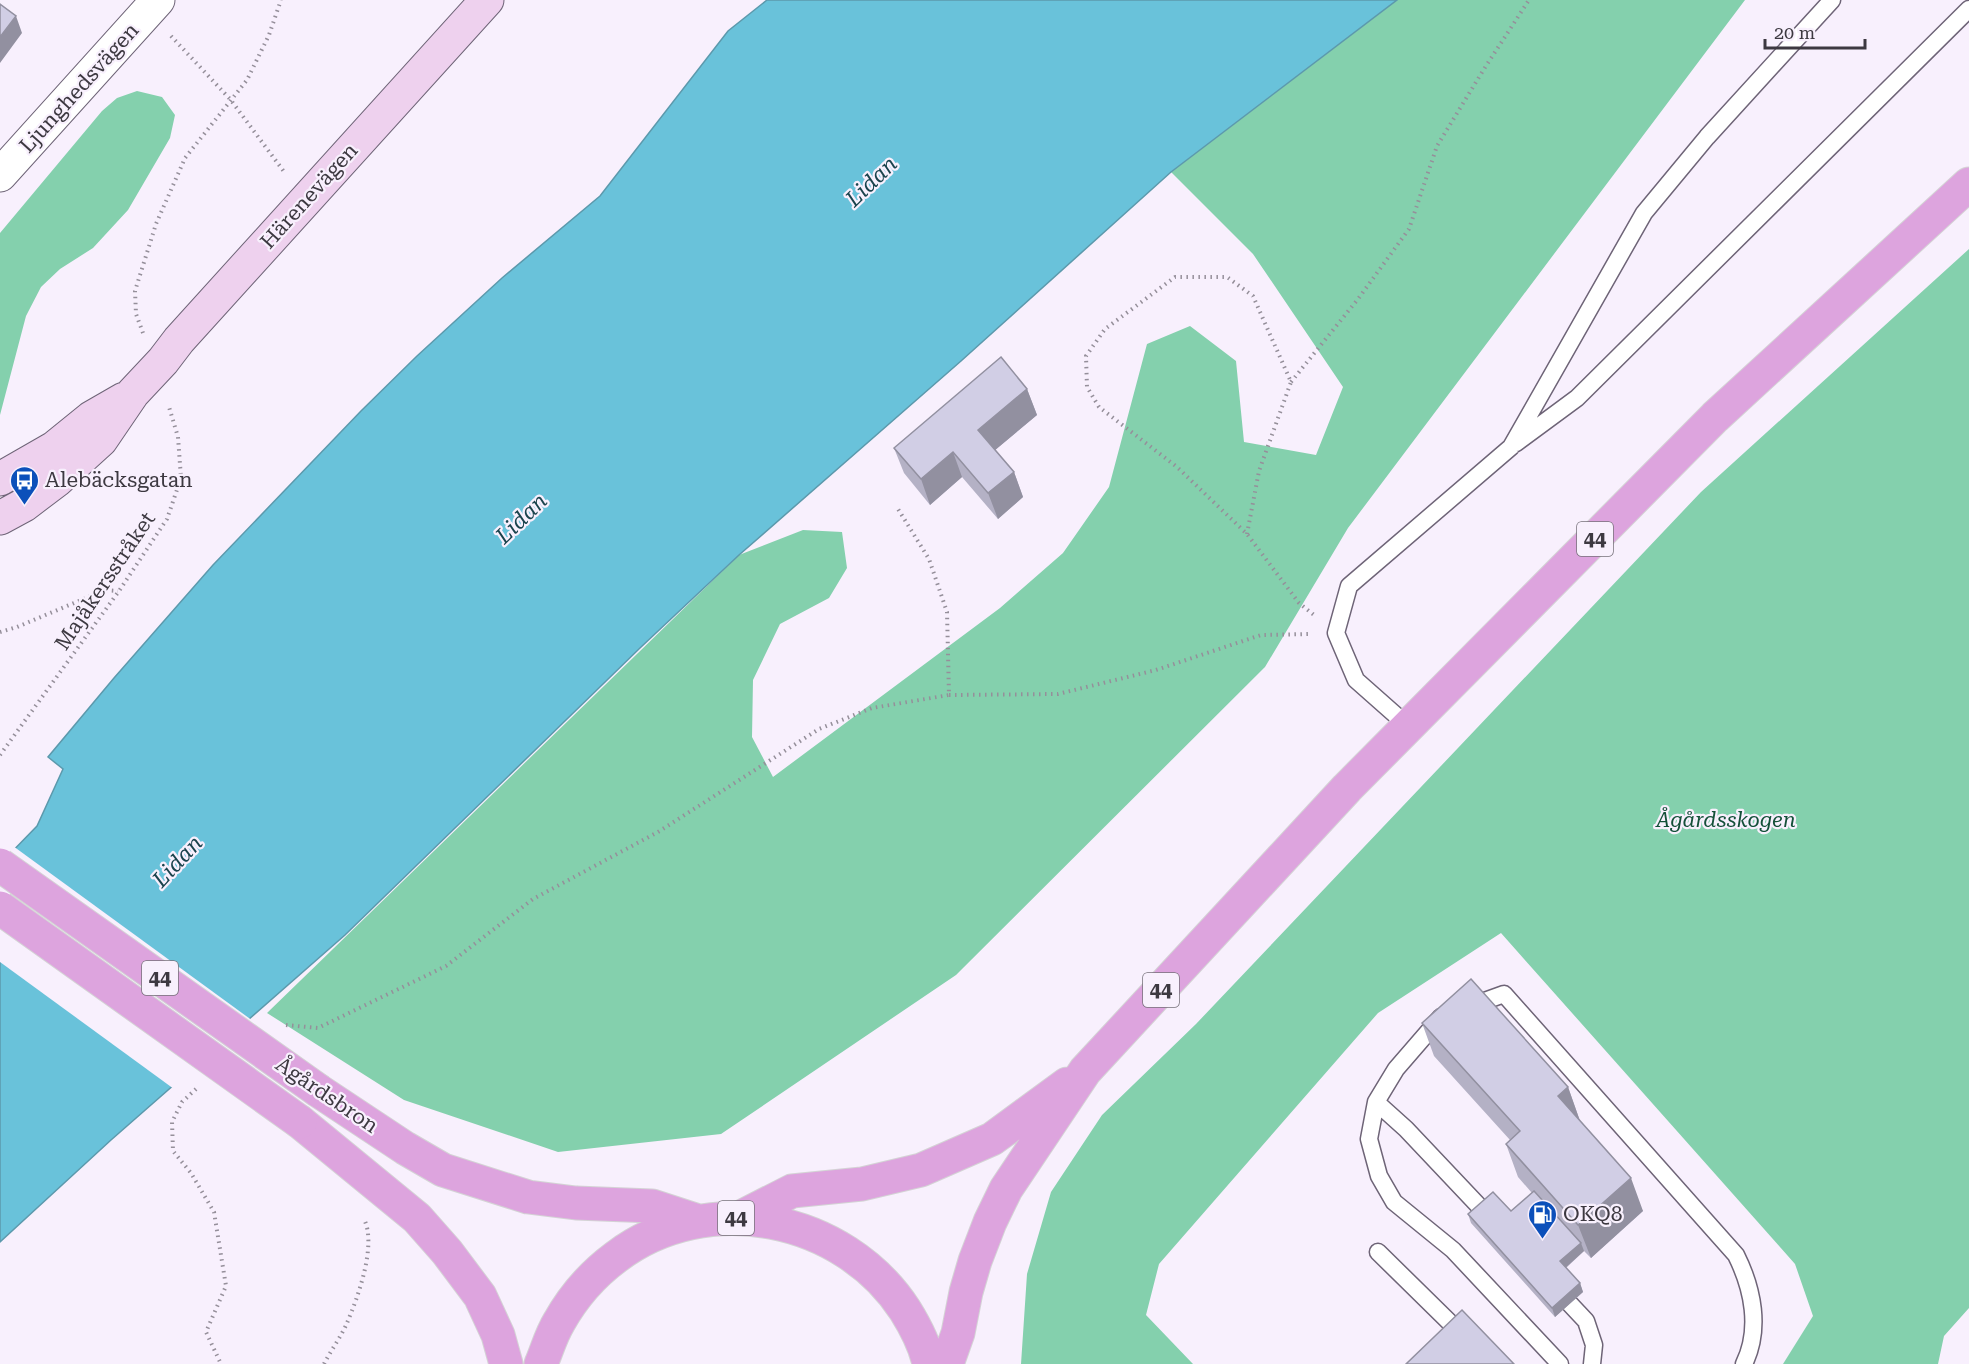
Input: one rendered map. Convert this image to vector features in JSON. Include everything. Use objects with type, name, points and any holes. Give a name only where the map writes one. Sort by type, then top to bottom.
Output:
[{"type":"main road","name":"44","points":[[947,1364],[958,1333],[972,1271],[990,1222],[1006,1188],[1085,1071],[1347,788],[1715,417],[1969,184]]},
{"type":"main road","name":"Ågårdsbron","points":[[0,866],[319,1091],[405,1148],[443,1170],[528,1197],[576,1203],[652,1206],[698,1221]]},
{"type":"main road","name":"Ågårdsbron","points":[[0,908],[300,1122],[417,1218],[447,1252],[480,1296],[498,1335],[507,1364]]},
{"type":"main road","name":"44","points":[[739,1218],[792,1191],[862,1184],[921,1170],[992,1139],[1085,1071]]},
{"type":"main road","name":"44","points":[[541,1364],[558,1323],[584,1287],[616,1257],[655,1234],[698,1221],[739,1218],[775,1221],[809,1232],[841,1248],[870,1269],[895,1295],[914,1325],[929,1364]]},
{"type":"street","name":"Härenevägen","points":[[0,518],[24,506],[101,440],[133,393],[486,0]]},
{"type":"street","name":"Ljunghedsvägen","points":[[0,175],[147,4]]},
{"type":"street","name":"Härenevägen","points":[[0,479],[54,448],[91,418],[133,393]]},
{"type":"lane","points":[[1511,447],[1644,213],[1707,137],[1832,0]]},
{"type":"lane","points":[[1408,726],[1356,680],[1336,633],[1349,586],[1511,447],[1577,398],[1969,9]]},
{"type":"lane","points":[[1560,1364],[1454,1250],[1394,1202],[1379,1176],[1369,1139],[1376,1102],[1396,1069],[1438,1018],[1504,994],[1736,1255],[1746,1276],[1751,1296],[1754,1327],[1750,1351],[1744,1364]]},
{"type":"lane","points":[[1376,1102],[1406,1129],[1506,1235]]},
{"type":"lane","points":[[1378,1252],[1492,1364]]},
{"type":"lane","points":[[1546,1278],[1586,1322],[1594,1345],[1592,1364]]},
{"type":"path","points":[[146,339],[136,314],[135,291],[156,224],[185,158],[247,80],[281,0]]},
{"type":"path","points":[[1247,534],[1259,471],[1290,381],[1358,298],[1408,229],[1437,146],[1529,0]]},
{"type":"path","points":[[147,4],[230,99],[305,200]]},
{"type":"path","points":[[1290,381],[1253,296],[1227,277],[1175,277],[1105,329],[1086,356],[1087,387],[1099,407],[1178,467],[1247,534],[1299,603],[1336,633]]},
{"type":"path","name":"Majåkersstråket","points":[[0,755],[119,591],[166,519],[181,478],[178,437],[169,407]]},
{"type":"path","points":[[898,509],[929,559],[947,612],[949,695]]},
{"type":"path","points":[[0,632],[105,590],[119,591]]},
{"type":"path","points":[[279,1024],[318,1028],[446,966],[533,899],[658,832],[819,729],[872,708],[949,695],[1058,694],[1156,670],[1262,635],[1336,633]]},
{"type":"path","points":[[182,1102],[172,1122],[174,1151],[214,1212],[226,1286],[206,1332],[221,1364]]},
{"type":"path","points":[[324,1364],[346,1325],[366,1268],[368,1228]]},
{"type":"green space","points":[[1397,0],[1745,0],[1348,528],[1265,667],[956,975],[721,1134],[558,1152],[404,1100],[267,1013],[739,555],[803,530],[842,532],[847,568],[829,598],[780,624],[753,680],[752,737],[773,777],[1000,608],[1063,553],[1109,487],[1147,344],[1190,326],[1236,361],[1244,442],[1316,455],[1343,387],[1253,254],[1171,172]]},
{"type":"green space","points":[[137,91],[162,97],[175,115],[170,138],[128,210],[93,248],[60,269],[41,287],[26,316],[0,415],[0,233],[102,111],[117,98]]},
{"type":"green space","name":"Ågårdsskogen","points":[[1969,249],[1969,1308],[1944,1336],[1938,1364],[1783,1364],[1813,1316],[1795,1264],[1501,933],[1378,1013],[1159,1264],[1146,1315],[1193,1364],[1021,1364],[1027,1274],[1051,1192],[1102,1115],[1196,1024],[1701,492]]},
{"type":"water","name":"Lidan","points":[[767,0],[1397,0],[1171,172],[961,361],[739,555],[345,935],[111,1140],[0,1242],[0,864],[37,826],[63,769],[48,757],[213,565],[361,411],[502,278],[600,196],[728,31]]},
{"type":"pier","points":[[13,846],[253,1021],[174,1089],[0,962],[0,860]]},
{"type":"building","points":[[0,4],[16,16],[0,37]]},
{"type":"building","points":[[1001,357],[1027,389],[978,430],[1014,472],[988,493],[953,452],[921,479],[894,448]]},
{"type":"building","points":[[1471,979],[1568,1087],[1558,1096],[1631,1178],[1578,1225],[1506,1144],[1520,1131],[1422,1023]]},
{"type":"building","points":[[1534,1191],[1581,1243],[1560,1261],[1580,1283],[1552,1308],[1468,1214],[1493,1192],[1511,1211]]},
{"type":"building","points":[[1462,1310],[1514,1364],[1406,1364]]},
{"type":"place","name":"Alebäcksgatan","points":[[24,506]]},
{"type":"place","name":"OKQ8","points":[[1542,1240]]}]
